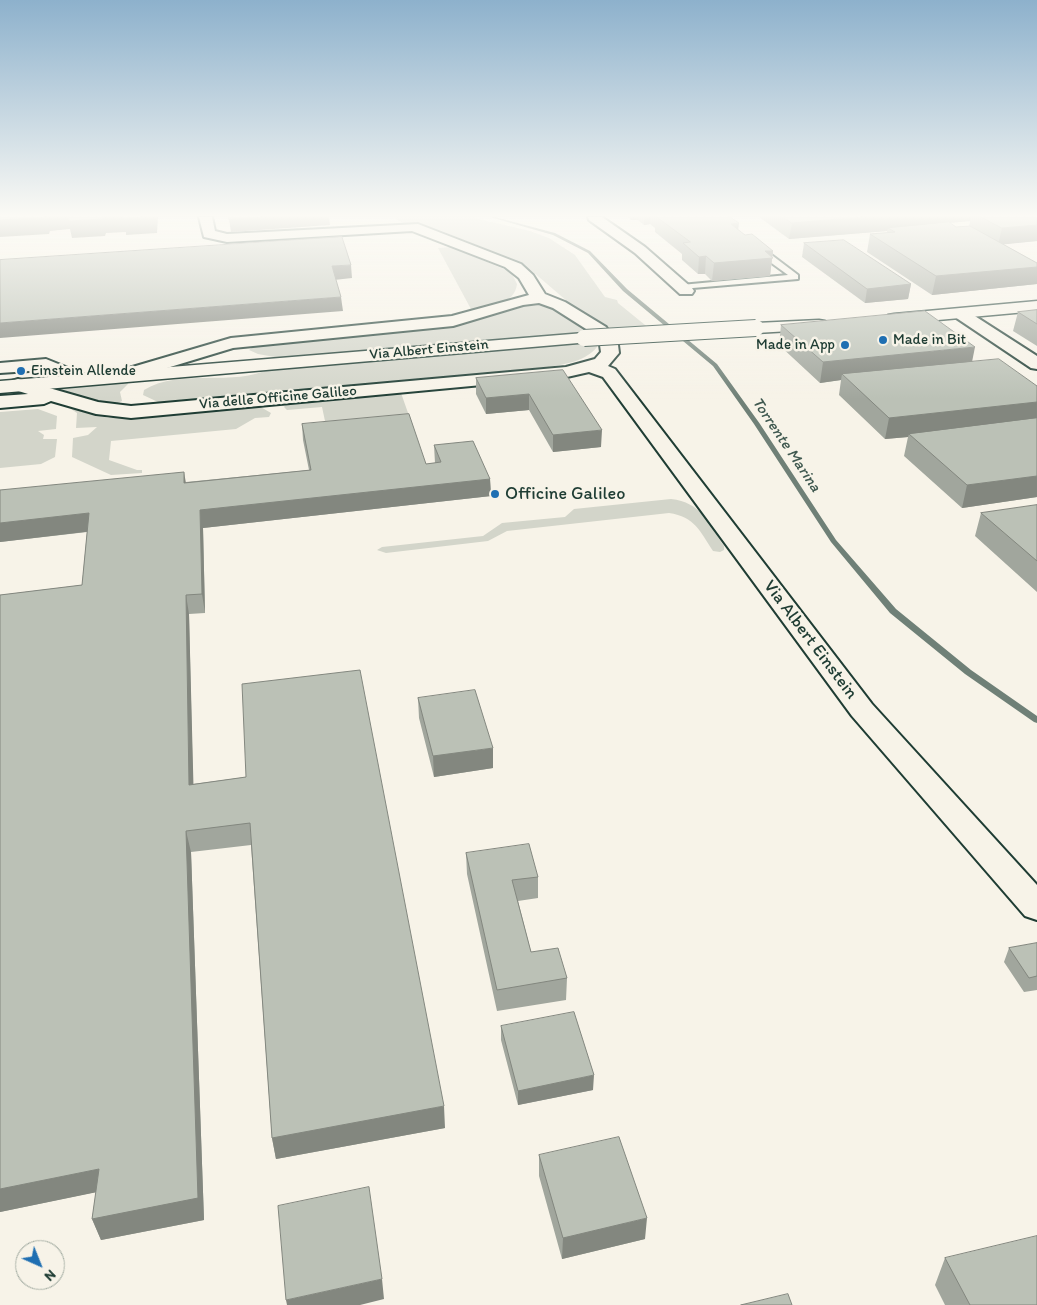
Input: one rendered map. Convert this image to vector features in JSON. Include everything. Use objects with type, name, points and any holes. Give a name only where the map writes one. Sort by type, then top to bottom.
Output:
[{"type":"street","points":[[526,278],[539,298],[559,305],[600,331],[609,345],[610,352],[606,359],[594,367]]},
{"type":"street","points":[[671,278],[684,289]]},
{"type":"street","name":"Via Albert Einstein","points":[[118,377],[223,344],[453,321],[521,301],[539,298]]},
{"type":"street","points":[[874,321],[1037,306]]},
{"type":"street","points":[[961,314],[1037,364]]},
{"type":"street","name":"Via Albert Einstein","points":[[9,386],[254,364],[584,338],[835,324]]},
{"type":"street","points":[[254,340],[243,344],[236,350],[238,354],[254,364]]},
{"type":"street","name":"Via Albert Einstein","points":[[0,368],[46,364],[82,380]]},
{"type":"street","name":"Via Albert Einstein","points":[[399,387],[567,372],[594,367],[610,373],[862,710],[1037,907]]},
{"type":"street","name":"Via Albert Einstein","points":[[0,378],[64,372]]},
{"type":"street","points":[[157,410],[145,406],[132,398],[136,388],[158,373]]},
{"type":"street","name":"Via delle Officine Galileo","points":[[9,386],[106,410],[131,412],[399,387]]},
{"type":"street","points":[[0,402],[58,397]]},
{"type":"lane","points":[[684,289],[787,278]]},
{"type":"shaded area","points":[[454,278],[514,278],[517,284],[515,291],[506,300],[500,304],[472,311]]},
{"type":"shaded area","points":[[540,278],[591,278],[605,297],[617,300],[618,303],[666,342],[632,343],[582,314]]},
{"type":"shaded area","points":[[538,305],[550,307],[591,334],[280,358],[258,354],[249,350],[255,345],[267,342],[464,324],[522,307]]},
{"type":"shaded area","points":[[598,344],[592,352],[581,359],[549,367],[181,402],[158,402],[143,395],[144,390],[159,383],[190,378],[240,377],[256,374],[271,368],[470,350]]},
{"type":"shaded area","points":[[127,382],[128,384],[120,392],[122,401],[109,404],[73,396],[60,390],[61,387]]},
{"type":"shaded area","points":[[401,393],[413,427],[328,435],[322,407],[287,410],[284,407],[287,403]]},
{"type":"shaded area","points":[[259,406],[271,413],[269,417],[255,418],[236,429],[111,441],[109,460],[142,470],[142,473],[111,475],[72,457],[73,438],[88,435],[97,427],[76,428],[77,413],[68,407],[108,418]]},
{"type":"shaded area","points":[[38,409],[57,416],[56,429],[38,431],[44,435],[43,439],[57,439],[55,457],[41,464],[0,468],[0,412]]},
{"type":"shaded area","points":[[671,499],[690,504],[697,509],[713,529],[724,546],[724,550],[720,552],[713,551],[696,526],[685,518],[669,513],[507,531],[488,541],[386,553],[377,550],[382,547],[483,536],[502,523],[565,517],[574,509]]},
{"type":"building","points":[[0,278],[335,278],[341,297],[0,323]]},
{"type":"building","points":[[852,278],[902,278],[911,284],[867,289]]},
{"type":"building","points":[[1037,310],[1037,324],[1018,312]]},
{"type":"building","points":[[925,311],[975,347],[823,362],[781,325]]},
{"type":"building","points":[[999,359],[1037,386],[1037,402],[889,418],[842,374]]},
{"type":"building","points":[[563,370],[602,430],[553,435],[529,394],[486,398],[476,378]]},
{"type":"building","points":[[409,414],[426,464],[441,462],[434,445],[473,441],[490,479],[200,510],[202,594],[186,595],[189,785],[246,777],[242,684],[360,670],[444,1106],[272,1138],[250,823],[186,831],[198,1198],[92,1219],[99,1169],[0,1189],[0,595],[82,585],[89,513],[0,523],[0,490],[184,472],[184,483],[311,470],[302,424]]},
{"type":"building","points":[[1037,418],[1037,476],[967,485],[909,434]]},
{"type":"building","points":[[1037,505],[1037,561],[981,513]]},
{"type":"building","points":[[475,690],[493,748],[433,756],[418,698]]},
{"type":"building","points":[[529,844],[538,877],[512,880],[531,952],[558,948],[567,978],[497,990],[466,853]]},
{"type":"building","points":[[1037,943],[1037,976],[1029,978],[1009,948]]},
{"type":"building","points":[[574,1012],[594,1075],[518,1091],[501,1026]]},
{"type":"building","points":[[619,1137],[647,1218],[563,1238],[539,1155]]},
{"type":"building","points":[[369,1187],[382,1279],[286,1300],[278,1206]]},
{"type":"building","points":[[1037,1236],[1037,1305],[970,1305],[945,1258]]},
{"type":"building","points":[[788,1294],[792,1305],[741,1305]]},
{"type":"waterway","name":"Torrente Marina","points":[[614,278],[625,290],[715,365],[757,424],[833,541],[893,611],[968,672],[1037,720]]},
{"type":"place","name":"Made in Bit","points":[[883,340]]},
{"type":"place","name":"Made in App","points":[[845,345]]},
{"type":"place","name":"Einstein Allende","points":[[21,371]]},
{"type":"place","name":"Officine Galileo","points":[[495,494]]}]
